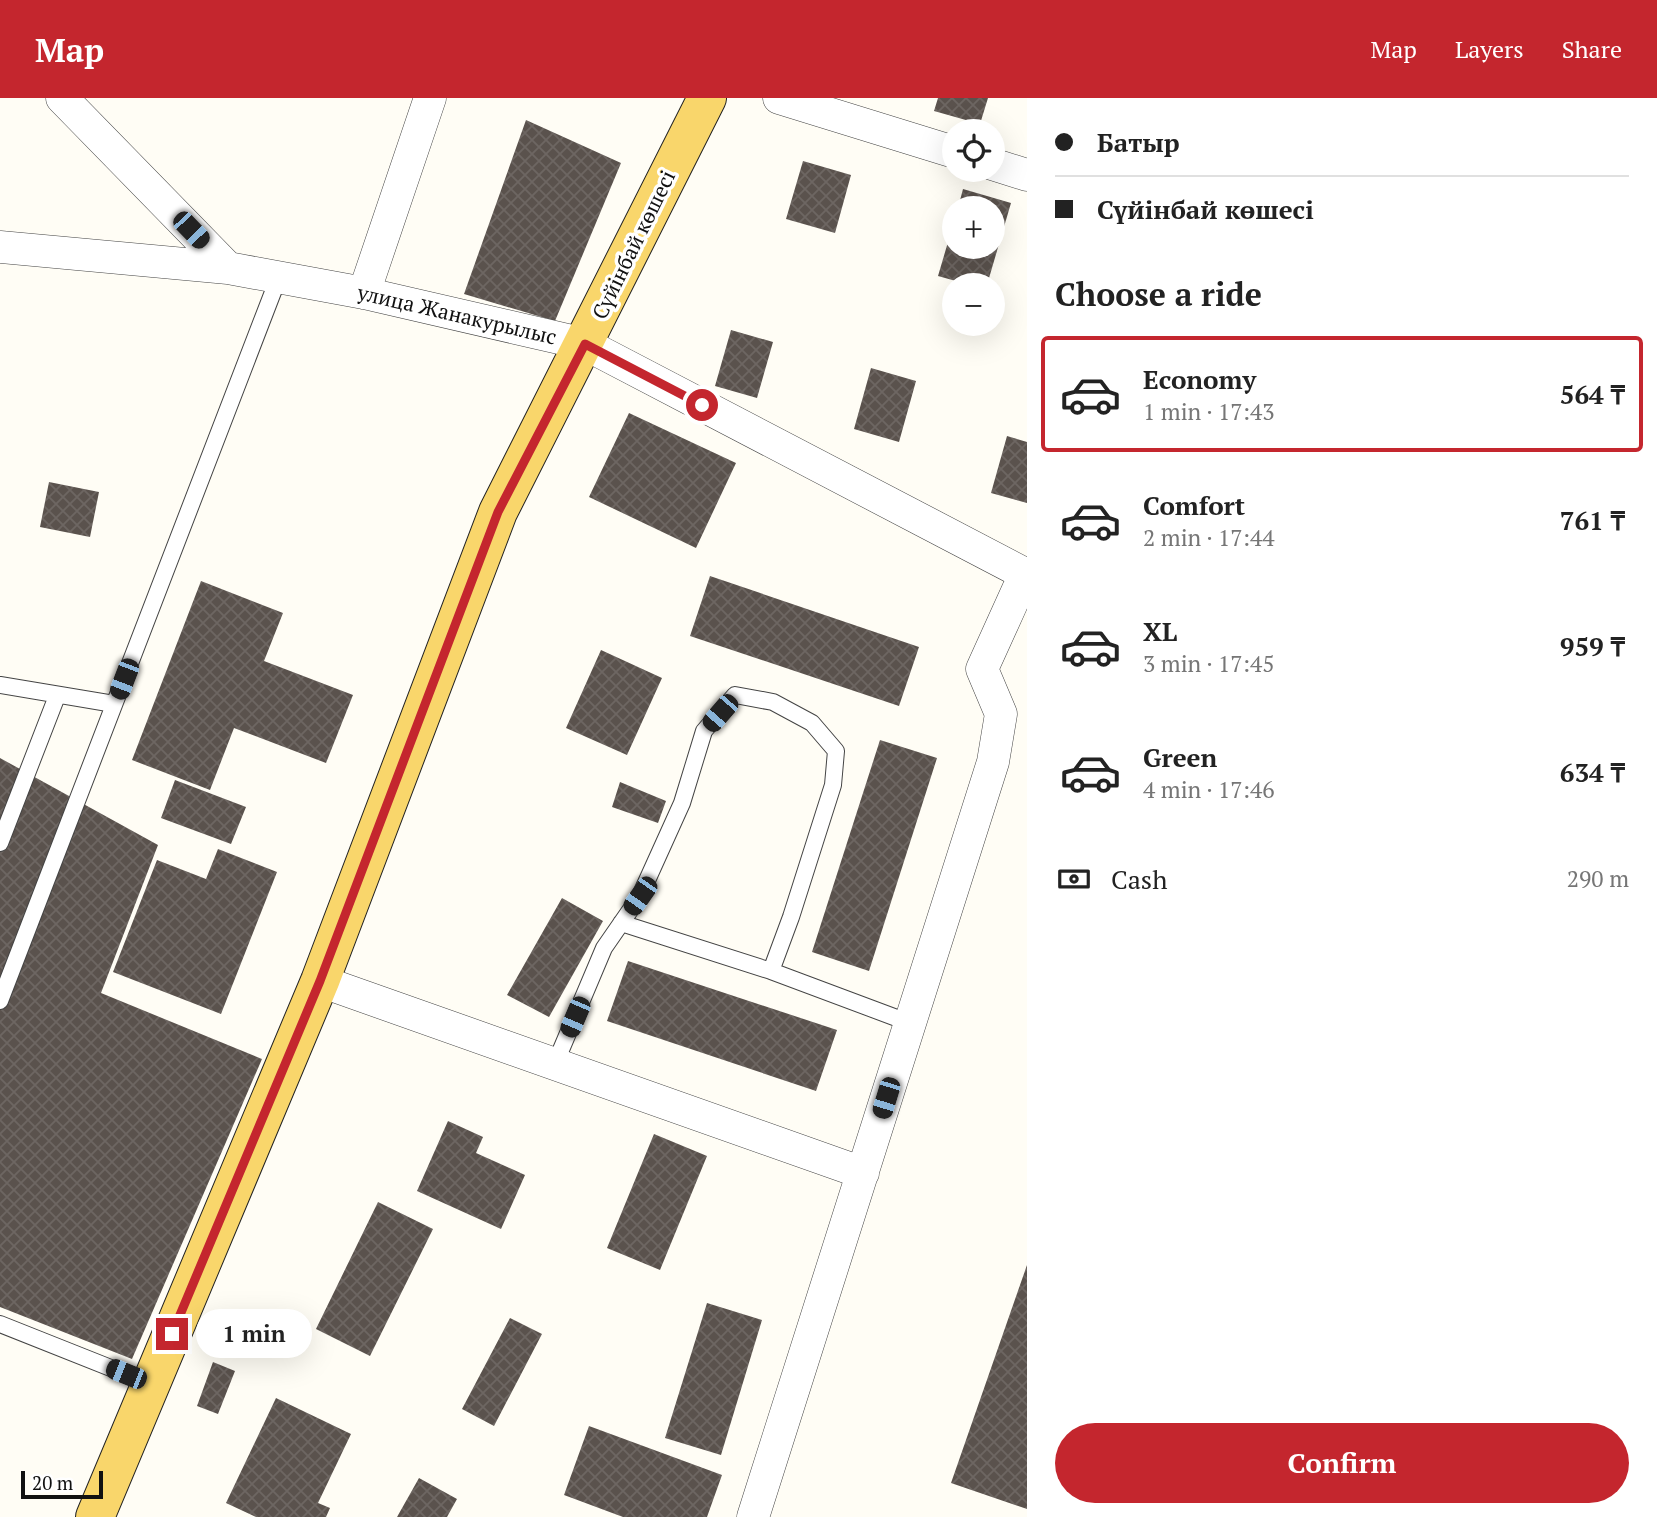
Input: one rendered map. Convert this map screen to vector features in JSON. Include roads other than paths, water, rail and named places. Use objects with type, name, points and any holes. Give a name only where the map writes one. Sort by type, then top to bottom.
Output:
[{"type":"main road","name":"Сүйінбай көшесі","points":[[95,1517],[320,981],[498,512],[707,98]]},
{"type":"street","points":[[62,98],[228,268]]},
{"type":"street","points":[[364,293],[430,98]]},
{"type":"street","points":[[779,98],[942,148]]},
{"type":"street","points":[[1005,168],[1027,175]]},
{"type":"street","name":"улица Жанакурылыс","points":[[0,247],[228,268],[364,293],[585,344],[1026,575]]},
{"type":"street","points":[[753,1517],[993,762],[1001,714],[982,669],[1026,575]]},
{"type":"street","points":[[320,981],[863,1173]]},
{"type":"lane","points":[[0,1000],[278,279]]},
{"type":"lane","points":[[0,685],[114,704]]},
{"type":"lane","points":[[555,1064],[604,948],[640,896],[682,803],[704,732],[735,695],[772,702],[812,723],[836,751],[833,785],[771,971]]},
{"type":"lane","points":[[0,843],[57,696]]},
{"type":"lane","points":[[621,923],[771,971],[910,1023]]},
{"type":"lane","points":[[0,1324],[151,1384]]}]
